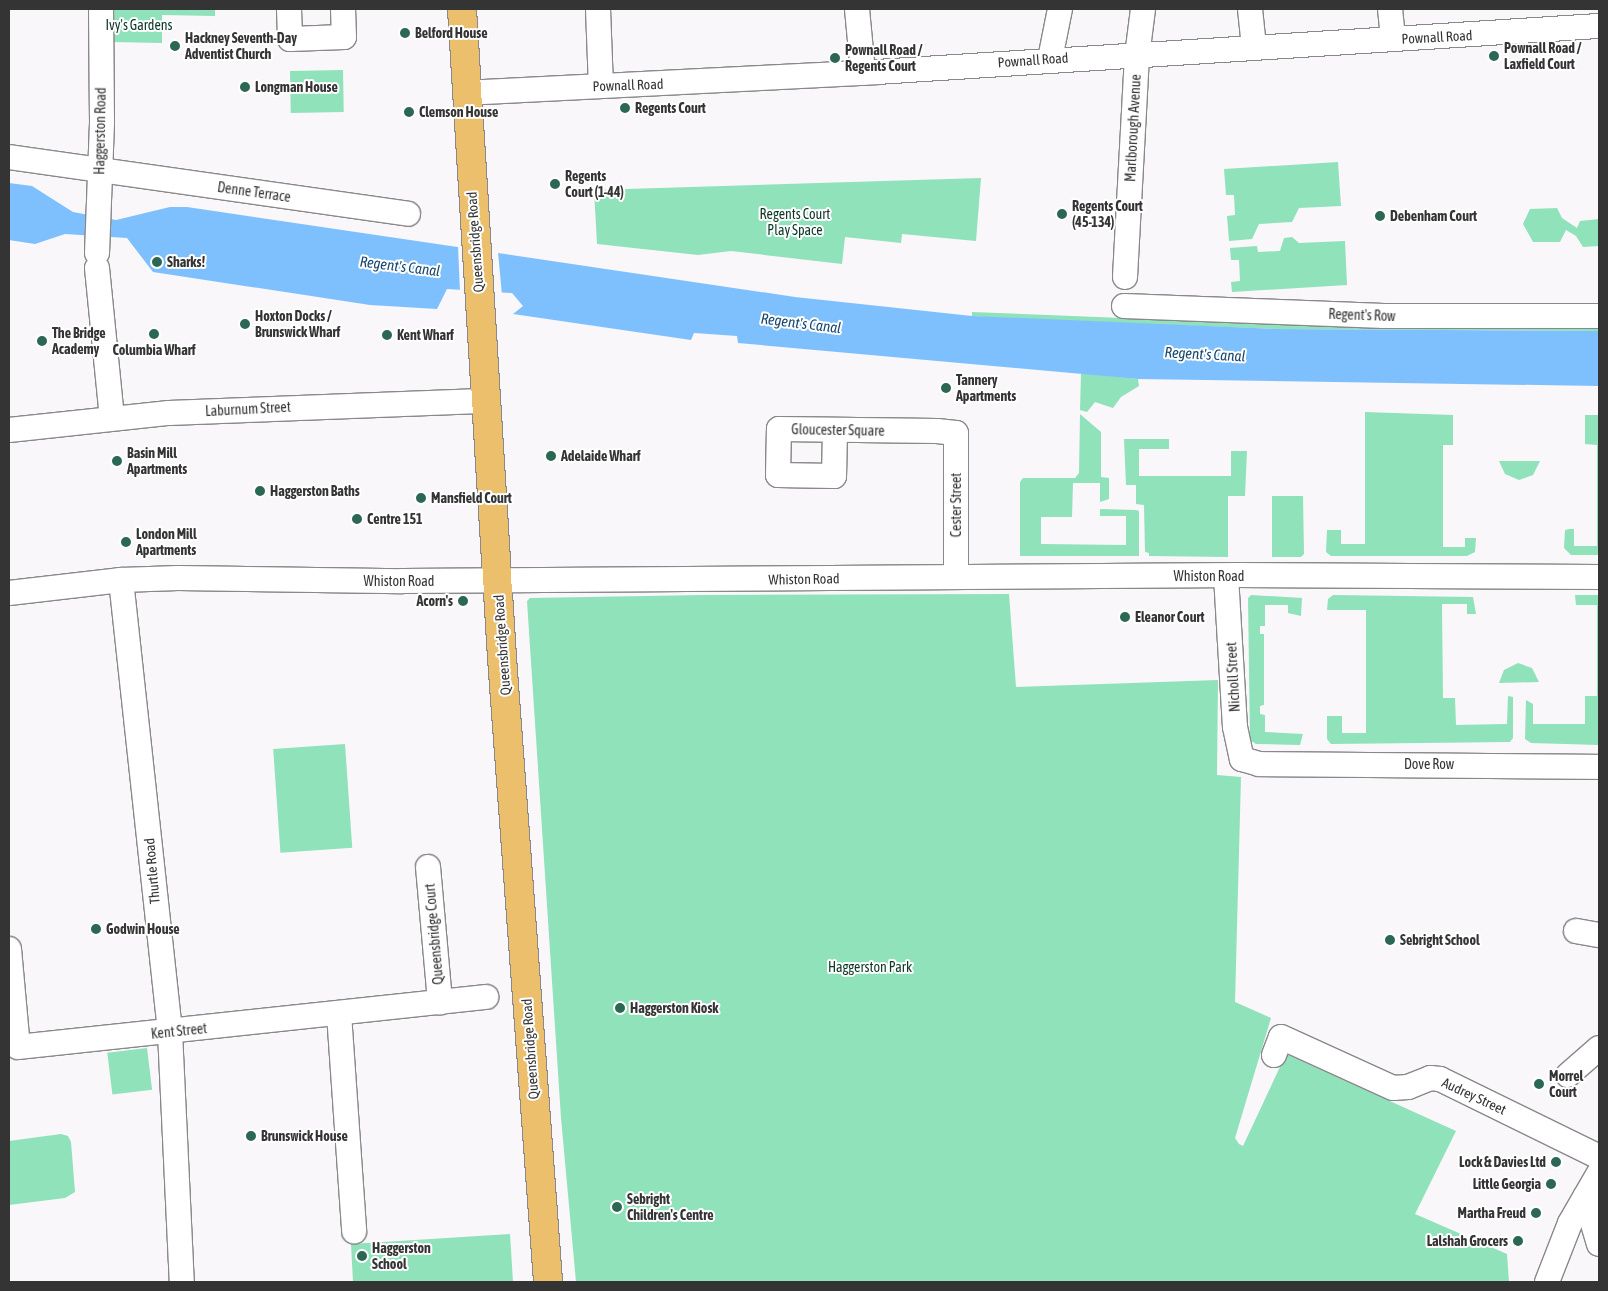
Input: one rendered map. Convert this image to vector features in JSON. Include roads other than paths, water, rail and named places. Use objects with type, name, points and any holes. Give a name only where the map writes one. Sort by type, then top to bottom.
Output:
[{"type":"main road","name":"Queensbridge Road","points":[[462,9],[482,357],[486,365],[497,580],[548,1282]]},
{"type":"street","name":"Haggerston Road","points":[[101,9],[100,210],[97,261],[112,418]]},
{"type":"street","points":[[289,9],[290,38],[344,38],[343,9]]},
{"type":"street","points":[[598,9],[601,86]]},
{"type":"street","points":[[857,9],[863,73]]},
{"type":"street","points":[[1050,59],[1060,9]]},
{"type":"street","name":"Marlborough Avenue","points":[[1125,276],[1137,56],[1143,9]]},
{"type":"street","points":[[1250,9],[1254,47]]},
{"type":"street","points":[[1390,9],[1393,39]]},
{"type":"street","name":"Pownall Road","points":[[466,93],[863,73],[1050,59],[1137,56],[1599,26]]},
{"type":"street","name":"Denne Terrace","points":[[9,156],[84,166],[100,172],[408,214]]},
{"type":"street","name":"Regent's Row","points":[[1124,306],[1384,316],[1599,316]]},
{"type":"street","name":"Laburnum Street","points":[[9,430],[112,418],[213,410],[488,401]]},
{"type":"street","name":"Gloucester Square","points":[[835,430],[834,476],[778,475],[779,428],[956,433]]},
{"type":"street","name":"Cester Street","points":[[956,433],[956,577]]},
{"type":"street","name":"Whiston Road","points":[[9,593],[121,580],[1226,576],[1599,577]]},
{"type":"street","name":"Nicholl Street","points":[[1226,576],[1237,748],[1242,759],[1259,764]]},
{"type":"street","name":"Thurtle Road","points":[[121,580],[170,1032],[182,1282]]},
{"type":"street","name":"Dove Row","points":[[1259,764],[1599,767]]},
{"type":"street","name":"Queensbridge Court","points":[[428,867],[440,1002]]},
{"type":"street","points":[[1576,931],[1599,935]]},
{"type":"street","name":"Kent Street","points":[[9,949],[18,1047],[486,997]]},
{"type":"street","points":[[339,1014],[354,1230]]},
{"type":"street","name":"Audrey Street","points":[[1274,1055],[1281,1037],[1393,1088],[1408,1087],[1430,1078],[1440,1079],[1599,1157]]},
{"type":"street","points":[[1568,1075],[1599,1048]]},
{"type":"street","points":[[1547,1282],[1570,1223],[1599,1173]]},
{"type":"street","points":[[1585,1197],[1599,1244]]},
{"type":"water","name":"Regent's Canal","points":[[9,183],[32,186],[73,212],[116,220],[170,207],[187,207],[795,297],[972,316],[1278,329],[1599,331],[1599,386],[1138,379],[738,343],[737,336],[694,333],[691,340],[513,314],[523,306],[512,293],[447,289],[437,309],[370,305],[153,272],[127,238],[65,234],[35,244],[9,240]]},
{"type":"place","name":"Belford House","points":[[405,33]]},
{"type":"place","name":"Hackney Seventh-Day Adventist Church","points":[[175,46]]},
{"type":"place","name":"Pownall Road / Laxfield Court","points":[[1494,56]]},
{"type":"place","name":"Pownall Road / Regents Court","points":[[835,58]]},
{"type":"place","name":"Longman House","points":[[245,87]]},
{"type":"place","name":"Regents Court","points":[[625,108]]},
{"type":"place","name":"Clemson House","points":[[409,112]]},
{"type":"place","name":"Regents Court (1-44)","points":[[555,184]]},
{"type":"place","name":"Regents Court (45-134)","points":[[1062,214]]},
{"type":"place","name":"Debenham Court","points":[[1380,216]]},
{"type":"place","name":"Sharks!","points":[[157,262]]},
{"type":"place","name":"Hoxton Docks / Brunswick Wharf","points":[[245,324]]},
{"type":"place","name":"Columbia Wharf","points":[[154,334]]},
{"type":"place","name":"Kent Wharf","points":[[387,335]]},
{"type":"place","name":"The Bridge Academy","points":[[42,341]]},
{"type":"place","name":"Tannery Apartments","points":[[946,388]]},
{"type":"place","name":"Adelaide Wharf","points":[[551,456]]},
{"type":"place","name":"Basin Mill Apartments","points":[[117,461]]},
{"type":"place","name":"Haggerston Baths","points":[[260,491]]},
{"type":"place","name":"Mansfield Court","points":[[421,498]]},
{"type":"place","name":"Centre 151","points":[[357,519]]},
{"type":"place","name":"London Mill Apartments","points":[[126,542]]},
{"type":"place","name":"Acorn's","points":[[463,601]]},
{"type":"place","name":"Eleanor Court","points":[[1125,617]]},
{"type":"place","name":"Godwin House","points":[[96,929]]},
{"type":"place","name":"Sebright School","points":[[1390,940]]},
{"type":"place","name":"Haggerston Kiosk","points":[[620,1008]]},
{"type":"place","name":"Morrel Court","points":[[1539,1084]]},
{"type":"place","name":"Brunswick House","points":[[251,1136]]},
{"type":"place","name":"Lock & Davies Ltd","points":[[1556,1162]]},
{"type":"place","name":"Little Georgia","points":[[1551,1184]]},
{"type":"place","name":"Sebright Children's Centre","points":[[617,1207]]},
{"type":"place","name":"Martha Freud","points":[[1536,1213]]},
{"type":"place","name":"Lalshah Grocers","points":[[1518,1241]]},
{"type":"place","name":"Haggerston School","points":[[362,1256]]},
{"type":"park label","name":"Ivy's Gardens","points":[[139,25]]},
{"type":"park label","name":"Regents Court Play Space","points":[[795,222]]},
{"type":"park label","name":"Haggerston Park","points":[[870,967]]}]
